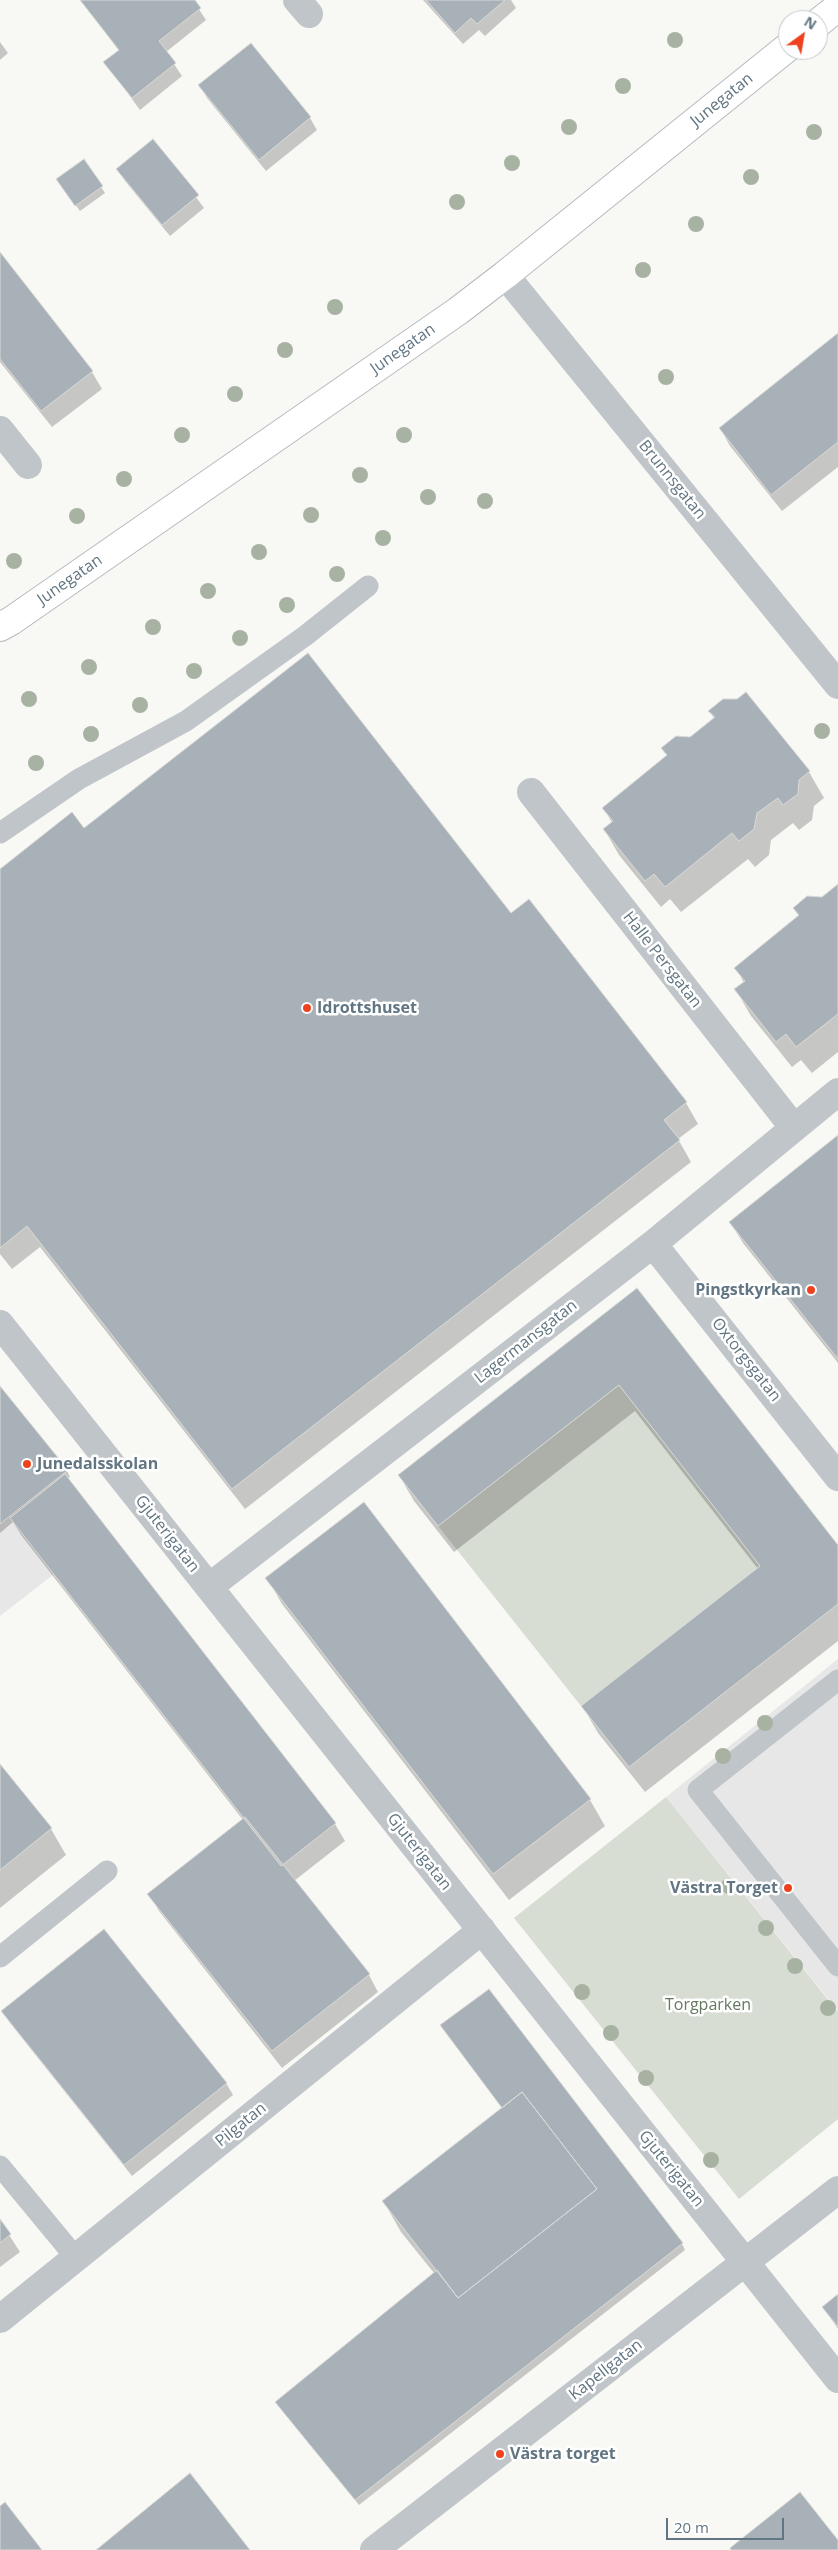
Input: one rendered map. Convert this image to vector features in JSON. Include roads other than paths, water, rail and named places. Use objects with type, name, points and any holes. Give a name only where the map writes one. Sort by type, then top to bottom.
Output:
[{"type":"street","points":[[828,15],[838,7]]},
{"type":"street","name":"Junegatan","points":[[0,627],[302,420],[505,275],[778,55]]},
{"type":"street","name":"Brunnsgatan","points":[[505,275],[838,685]]},
{"type":"street","points":[[0,430],[28,465]]},
{"type":"street","name":"Halle Persgatan","points":[[531,792],[794,1128]]},
{"type":"street","name":"Lagermansgatan","points":[[209,1587],[653,1244],[838,1092]]},
{"type":"street","name":"Oxtorgsgatan","points":[[653,1244],[838,1477]]},
{"type":"street","name":"Gjuterigatan","points":[[0,1324],[838,2379]]},
{"type":"street","name":"Pilgatan","points":[[0,2319],[482,1930]]},
{"type":"street","name":"Kapellgatan","points":[[374,2550],[838,2190]]},
{"type":"lane","points":[[0,833],[80,778],[186,721],[305,636],[368,586]]},
{"type":"lane","points":[[838,1680],[698,1790],[838,1966]]},
{"type":"lane","points":[[0,1958],[106,1870]]},
{"type":"lane","points":[[0,2166],[76,2258]]},
{"type":"place","name":"Idrottshuset","points":[[307,1008]]},
{"type":"place","name":"Pingstkyrkan","points":[[811,1290]]},
{"type":"place","name":"Junedalsskolan","points":[[27,1464]]},
{"type":"place","name":"Västra Torget","points":[[788,1888]]},
{"type":"place","name":"Västra torget","points":[[500,2454]]},
{"type":"park label","name":"Torgparken","points":[[708,2005]]}]
